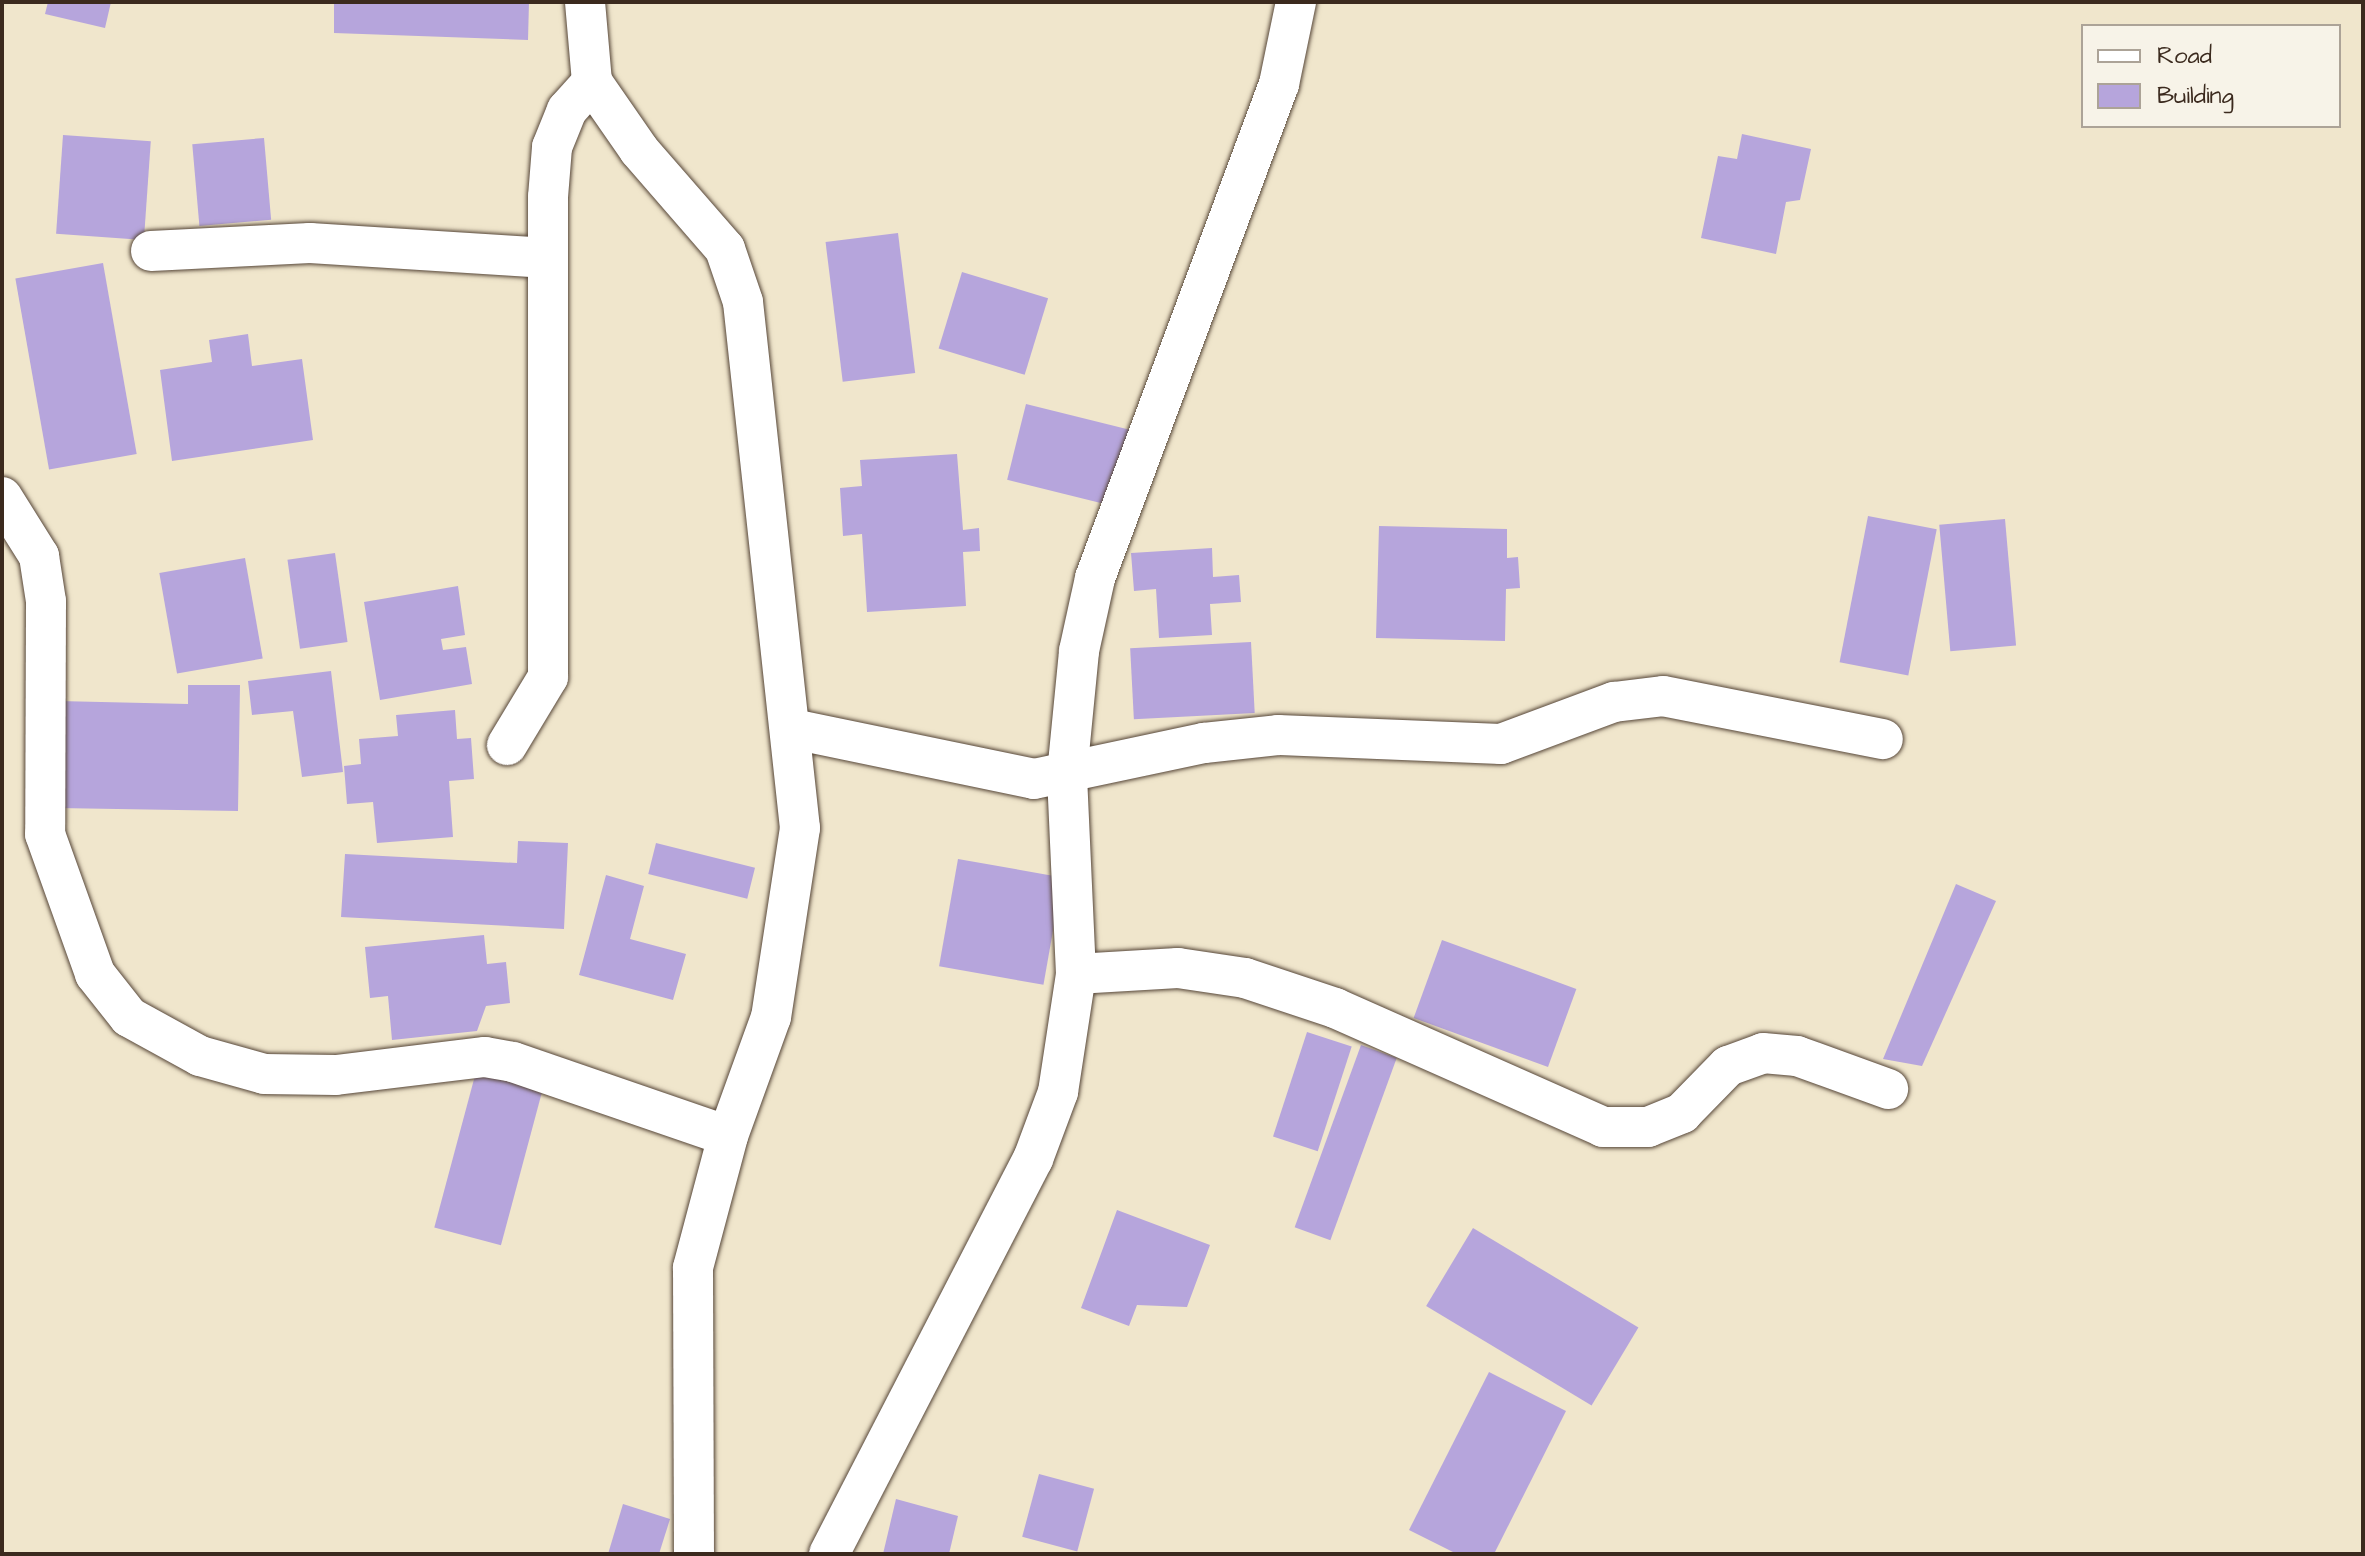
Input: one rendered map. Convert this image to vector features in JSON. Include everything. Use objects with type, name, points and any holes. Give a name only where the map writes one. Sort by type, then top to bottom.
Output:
[{"type":"street","points":[[585,2],[592,82],[639,150],[725,249],[743,302],[793,729],[800,828],[792,912],[771,1017],[728,1136],[693,1268],[694,1554]]},
{"type":"street","points":[[829,1554],[1033,1159],[1071,1044],[1076,974],[1067,774],[1079,651],[1095,578],[1254,156],[1296,2]]},
{"type":"street","points":[[507,745],[548,677],[548,258],[552,147],[567,110],[592,82]]},
{"type":"street","points":[[151,251],[310,243],[548,258]]},
{"type":"street","points":[[2,497],[39,556],[46,601],[45,834],[95,974],[129,1017],[200,1056],[264,1074],[336,1075],[485,1057],[513,1062],[728,1136]]},
{"type":"street","points":[[793,729],[1034,779],[1204,743],[1278,735],[1501,744],[1614,702],[1663,696],[1883,739]]},
{"type":"street","points":[[1076,974],[1178,968],[1245,978],[1335,1008],[1603,1127],[1648,1127],[1682,1113],[1728,1066],[1763,1053],[1797,1056],[1888,1089]]},
{"type":"building","points":[[48,2],[111,2],[105,28],[45,14]]},
{"type":"building","points":[[334,2],[529,2],[528,40],[334,33]]},
{"type":"building","points":[[1742,134],[1811,149],[1800,200],[1786,202],[1776,254],[1701,238],[1718,156],[1737,159]]},
{"type":"building","points":[[63,135],[151,141],[144,240],[56,234]]},
{"type":"building","points":[[264,138],[271,220],[199,226],[192,144]]},
{"type":"building","points":[[898,233],[915,373],[843,382],[826,242]]},
{"type":"building","points":[[103,263],[137,454],[49,470],[15,278]]},
{"type":"building","points":[[962,272],[1048,298],[1025,375],[939,349]]},
{"type":"building","points":[[248,334],[252,366],[302,359],[313,440],[172,461],[160,370],[212,362],[209,340]]},
{"type":"building","points":[[1026,404],[1134,431],[1115,507],[1007,480]]},
{"type":"building","points":[[957,454],[963,530],[979,528],[980,551],[963,552],[966,606],[867,612],[862,534],[843,536],[840,488],[862,486],[860,460]]},
{"type":"building","points":[[1868,516],[1937,529],[1908,676],[1840,662]]},
{"type":"building","points":[[2005,519],[2016,646],[1950,651],[1939,525]]},
{"type":"building","points":[[1379,526],[1507,529],[1507,558],[1518,557],[1520,588],[1506,589],[1505,641],[1376,638]]},
{"type":"building","points":[[1212,548],[1213,577],[1239,575],[1241,602],[1210,604],[1212,635],[1159,638],[1156,589],[1134,591],[1131,553]]},
{"type":"building","points":[[335,553],[348,642],[300,649],[287,560]]},
{"type":"building","points":[[245,558],[263,658],[177,674],[159,573]]},
{"type":"building","points":[[458,586],[465,635],[441,639],[443,650],[466,647],[472,684],[380,700],[364,602]]},
{"type":"building","points":[[1251,642],[1255,713],[1134,719],[1130,648]]},
{"type":"building","points":[[331,671],[343,772],[302,777],[293,711],[252,715],[248,681]]},
{"type":"building","points":[[188,685],[240,685],[238,811],[57,808],[58,701],[188,704]]},
{"type":"building","points":[[455,710],[457,739],[471,738],[474,779],[449,781],[453,837],[377,843],[373,802],[347,804],[344,766],[361,764],[359,739],[398,736],[396,715]]},
{"type":"building","points":[[518,841],[568,843],[564,929],[341,917],[345,854],[517,863]]},
{"type":"building","points":[[656,843],[755,868],[747,899],[648,874]]},
{"type":"building","points":[[958,859],[1062,877],[1043,985],[939,966]]},
{"type":"building","points":[[606,875],[644,886],[630,939],[686,954],[673,1000],[579,975]]},
{"type":"building","points":[[1956,884],[1996,901],[1922,1066],[1883,1059]]},
{"type":"building","points":[[484,935],[487,964],[506,962],[510,1003],[486,1006],[477,1031],[392,1040],[388,996],[370,998],[365,947]]},
{"type":"building","points":[[1442,940],[1576,989],[1548,1067],[1414,1018]]},
{"type":"building","points":[[1307,1032],[1352,1047],[1318,1151],[1273,1137]]},
{"type":"building","points":[[1361,1045],[1397,1058],[1330,1240],[1295,1227]]},
{"type":"building","points":[[477,1068],[544,1086],[501,1245],[434,1227]]},
{"type":"building","points":[[1117,1210],[1210,1245],[1187,1307],[1137,1305],[1129,1326],[1081,1308]]},
{"type":"building","points":[[1473,1228],[1638,1327],[1592,1405],[1426,1306]]},
{"type":"building","points":[[1489,1372],[1566,1411],[1494,1554],[1457,1554],[1409,1530]]},
{"type":"building","points":[[1039,1474],[1094,1489],[1077,1552],[1022,1537]]},
{"type":"building","points":[[896,1499],[958,1516],[949,1554],[883,1554]]},
{"type":"building","points":[[623,1504],[670,1519],[659,1554],[608,1554]]}]
